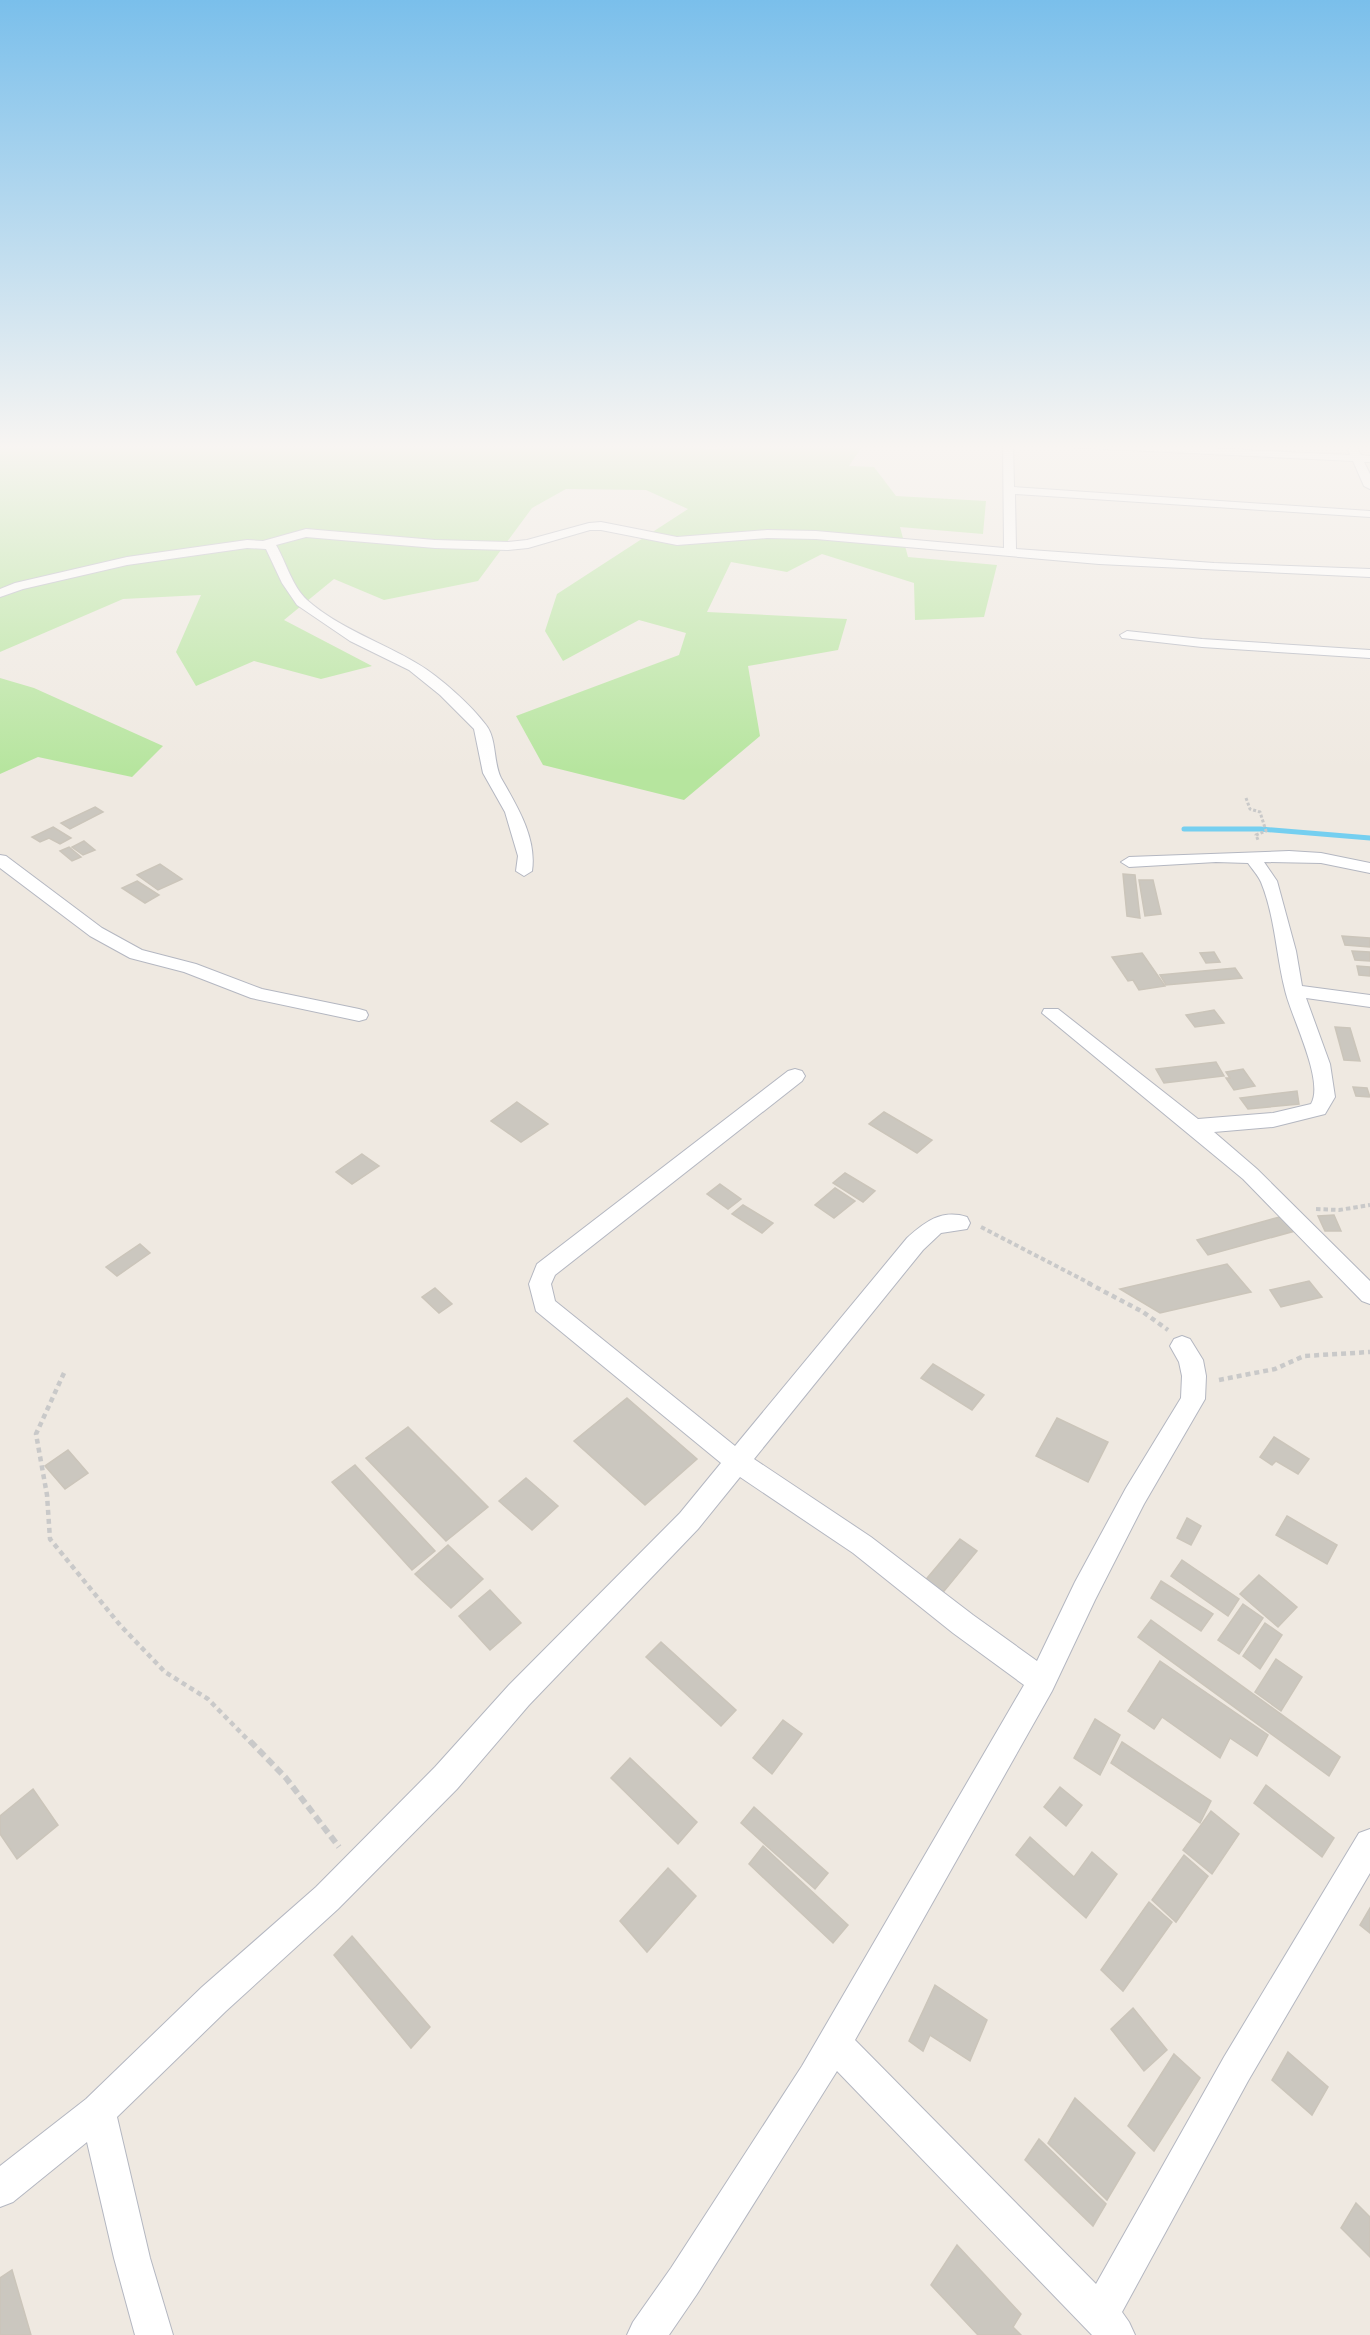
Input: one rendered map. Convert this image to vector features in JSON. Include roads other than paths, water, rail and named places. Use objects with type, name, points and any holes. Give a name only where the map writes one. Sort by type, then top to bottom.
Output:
[{"type":"street","points":[[0,593],[42,580],[127,561],[184,553]]},
{"type":"street","points":[[274,553],[288,583],[302,602],[355,638],[414,667],[445,692],[481,728],[491,772],[513,813],[526,856],[524,871]]},
{"type":"street","points":[[1010,553],[1214,567],[1370,573]]},
{"type":"street","points":[[1126,635],[1202,643],[1370,654]]},
{"type":"street","points":[[1129,862],[1215,856],[1321,858],[1370,868]]},
{"type":"street","points":[[1194,1126],[1279,1120],[1303,1115],[1318,1109],[1325,1097],[1320,1064],[1294,991],[1287,951],[1269,881],[1253,858]]},
{"type":"street","points":[[0,860],[96,932],[136,954],[190,968],[258,994],[359,1015]]},
{"type":"street","points":[[1294,991],[1370,1001]]},
{"type":"street","points":[[1051,1013],[1251,1174],[1370,1295]]},
{"type":"street","points":[[795,1076],[545,1270],[540,1284],[544,1305],[736,1461],[862,1545],[963,1624],[1042,1681]]},
{"type":"street","points":[[0,2189],[98,2111],[214,1999],[327,1898],[356,1869],[446,1778],[519,1695],[588,1622],[671,1541],[828,1353],[915,1244],[935,1226],[959,1223]]},
{"type":"street","points":[[646,2335],[684,2281],[835,2044],[1042,1681],[1085,1591],[1135,1496],[1193,1399],[1194,1376],[1191,1360],[1182,1347]]},
{"type":"street","points":[[835,2044],[1108,2325],[1236,2069],[1370,1844]]},
{"type":"street","points":[[98,2111],[132,2258],[154,2335]]},
{"type":"waterway","points":[[1184,829],[1260,829],[1370,838]]}]
